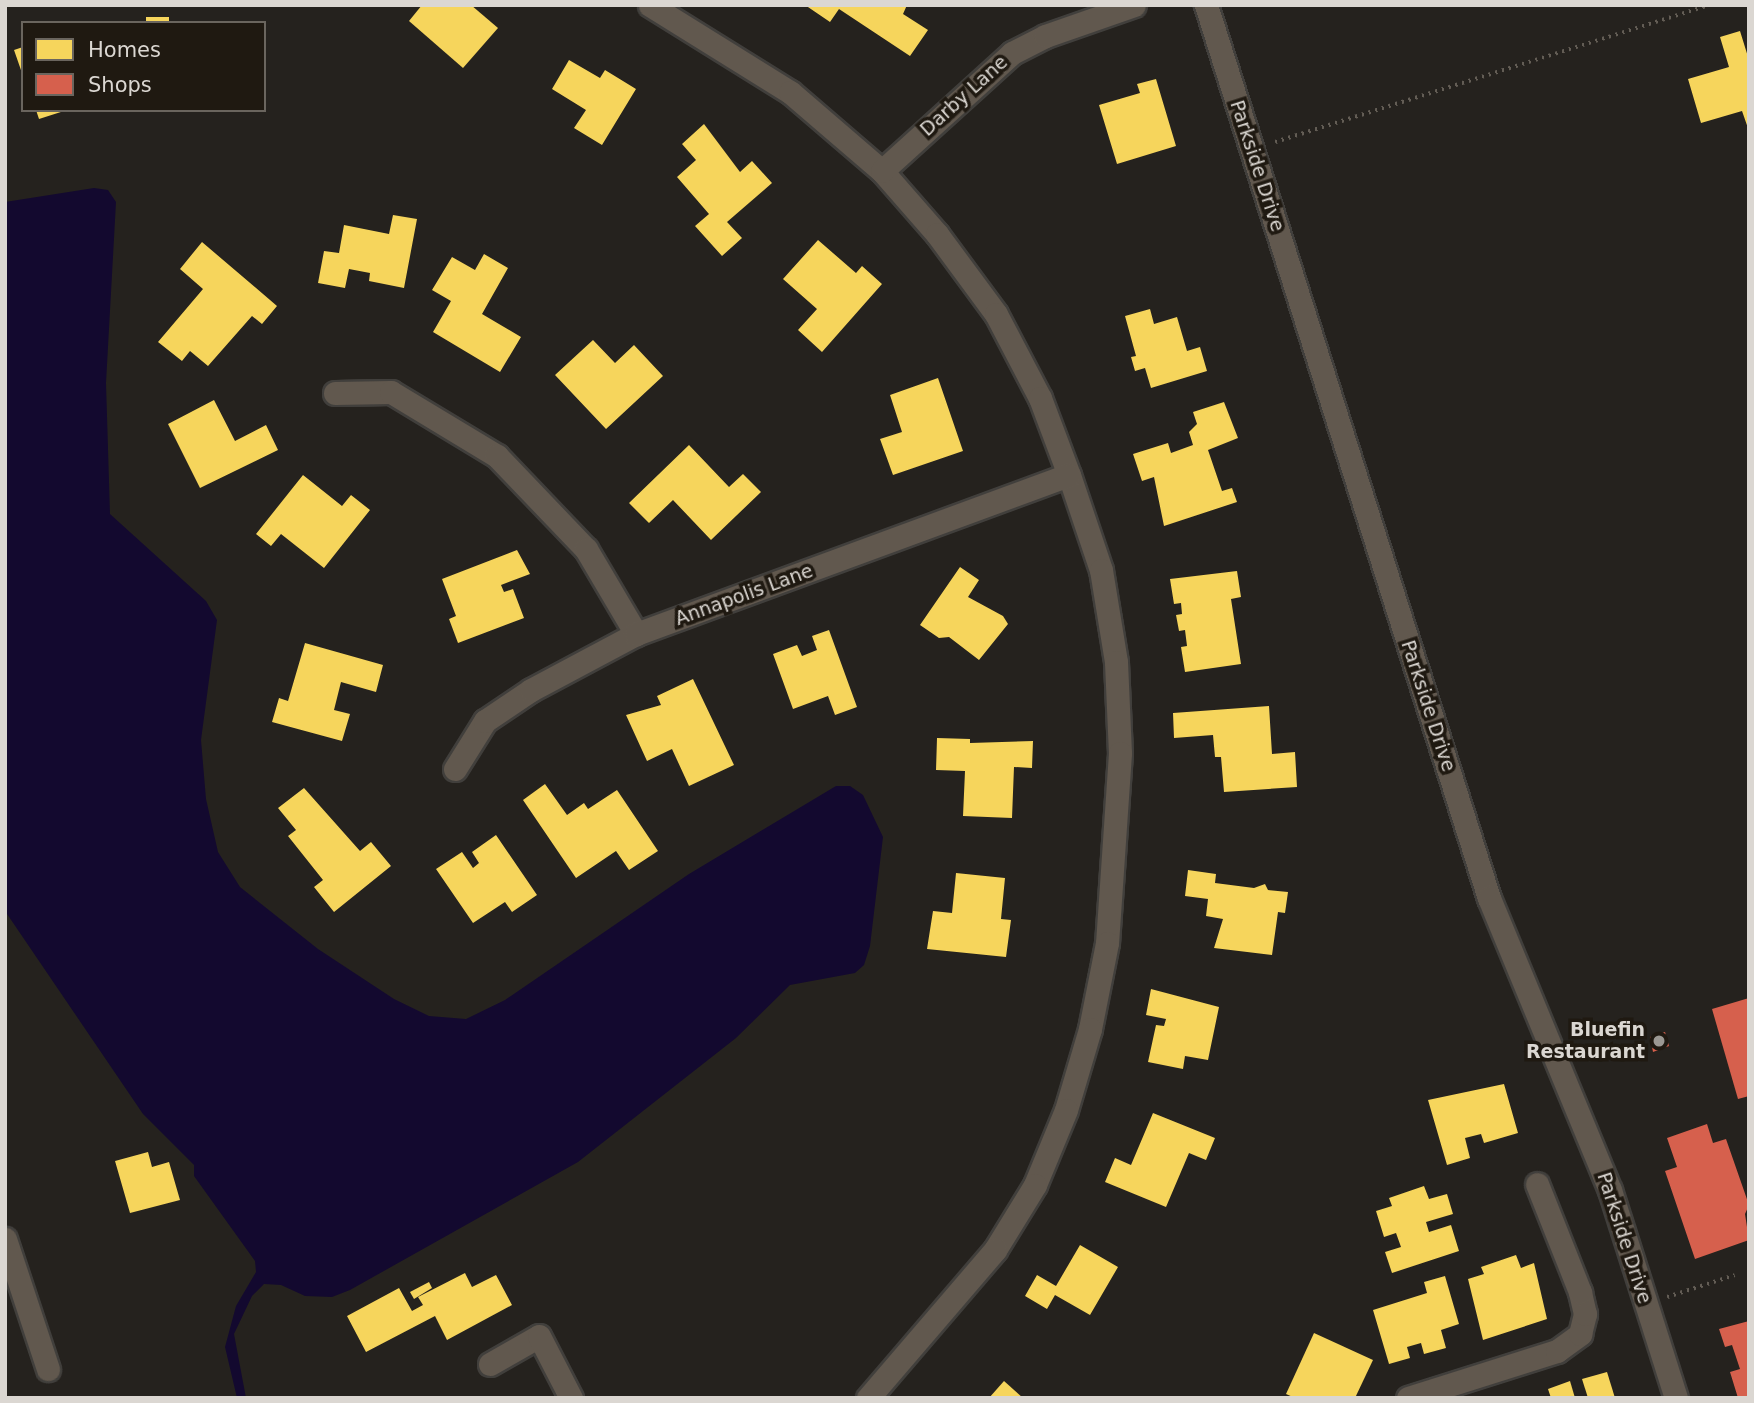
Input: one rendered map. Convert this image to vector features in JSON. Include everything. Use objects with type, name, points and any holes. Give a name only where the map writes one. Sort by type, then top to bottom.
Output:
[{"type":"street","points":[[650,5],[790,92],[882,171],[937,234],[996,314],[1040,398],[1069,475],[1101,570],[1116,662],[1120,753],[1107,943],[1090,1028],[1066,1110],[1035,1185],[995,1250],[867,1398]]},
{"type":"street","name":"Darby Lane","points":[[882,171],[1012,53],[1045,36],[1134,5]]},
{"type":"street","name":"Parkside Drive","points":[[1206,5],[1489,898],[1611,1190],[1676,1398]]},
{"type":"street","points":[[335,393],[391,392],[497,456],[586,549],[636,634]]},
{"type":"street","name":"Annapolis Lane","points":[[455,769],[485,721],[531,690],[636,634],[1069,475]]},
{"type":"street","points":[[1408,1398],[1557,1351],[1580,1334],[1585,1314],[1580,1292],[1537,1184]]},
{"type":"street","points":[[5,1239],[48,1369]]},
{"type":"street","points":[[489,1364],[539,1336],[571,1398]]},
{"type":"path","points":[[1275,142],[1709,5]]},
{"type":"path","points":[[1646,1303],[1735,1275]]},
{"type":"shaded area","points":[[94,188],[108,190],[116,202],[106,383],[110,514],[206,601],[217,620],[201,740],[206,799],[218,852],[240,887],[318,949],[394,999],[429,1016],[466,1019],[505,1000],[689,874],[836,786],[850,786],[863,795],[883,837],[870,946],[864,965],[855,973],[790,985],[736,1038],[578,1162],[350,1290],[332,1297],[305,1296],[281,1285],[264,1284],[252,1296],[234,1334],[246,1398],[237,1398],[225,1347],[236,1306],[256,1272],[255,1261],[194,1176],[194,1165],[143,1114],[5,911],[5,202]]},
{"type":"building: Homes","points":[[422,5],[471,5],[498,28],[463,68],[409,21]]},
{"type":"building: Homes","points":[[805,5],[907,5],[903,14],[928,30],[910,56],[839,9],[830,22]]},
{"type":"building: Homes","points":[[146,17],[169,17],[169,21],[146,21]]},
{"type":"building: Homes","points":[[1740,31],[1749,60],[1749,131],[1742,111],[1701,123],[1688,79],[1729,67],[1720,37]]},
{"type":"building: Homes","points":[[21,48],[21,70],[14,50]]},
{"type":"building: Homes","points":[[569,60],[600,78],[605,70],[636,89],[602,145],[574,128],[586,110],[552,89]]},
{"type":"building: Homes","points":[[1156,79],[1176,146],[1117,164],[1099,105],[1140,93],[1137,84]]},
{"type":"building: Homes","points":[[37,112],[61,112],[39,119]]},
{"type":"building: Homes","points":[[704,124],[740,172],[752,161],[772,183],[727,222],[742,238],[722,256],[695,226],[709,214],[677,177],[696,160],[682,144]]},
{"type":"building: Homes","points":[[393,215],[417,219],[404,288],[369,281],[370,273],[349,269],[345,288],[318,283],[324,251],[339,253],[344,225],[389,234]]},
{"type":"building: Homes","points":[[818,240],[856,273],[862,266],[882,284],[822,352],[798,330],[817,309],[783,279]]},
{"type":"building: Homes","points":[[202,242],[277,306],[262,324],[252,316],[208,366],[190,351],[182,361],[158,342],[203,289],[180,269]]},
{"type":"building: Homes","points":[[484,254],[508,268],[482,314],[521,337],[500,372],[433,332],[451,301],[432,290],[452,257],[475,270]]},
{"type":"building: Homes","points":[[1150,309],[1154,324],[1177,317],[1187,351],[1200,347],[1207,371],[1151,388],[1145,368],[1135,371],[1131,357],[1136,356],[1125,316]]},
{"type":"building: Homes","points":[[593,340],[615,363],[634,345],[663,376],[606,429],[555,375]]},
{"type":"building: Homes","points":[[938,378],[963,451],[893,475],[880,439],[902,432],[890,395]]},
{"type":"building: Homes","points":[[214,400],[235,441],[266,425],[278,450],[200,488],[168,424]]},
{"type":"building: Homes","points":[[1224,402],[1238,438],[1208,450],[1222,491],[1232,488],[1237,502],[1164,526],[1154,477],[1142,481],[1133,454],[1168,443],[1171,453],[1193,445],[1189,432],[1197,424],[1193,412]]},
{"type":"building: Homes","points":[[689,445],[729,487],[743,474],[761,492],[711,540],[673,500],[649,523],[629,503]]},
{"type":"building: Homes","points":[[303,475],[342,506],[351,495],[370,510],[324,568],[281,534],[271,546],[256,534]]},
{"type":"building: Homes","points":[[517,550],[530,574],[501,585],[504,592],[513,589],[524,618],[458,643],[449,619],[456,616],[442,579]]},
{"type":"building: Homes","points":[[960,567],[979,580],[968,597],[1003,616],[1008,624],[979,660],[949,637],[939,638],[920,625]]},
{"type":"building: Homes","points":[[1237,571],[1241,597],[1231,599],[1241,664],[1185,672],[1181,647],[1187,646],[1185,630],[1179,631],[1176,615],[1182,614],[1181,603],[1174,604],[1170,579]]},
{"type":"building: Homes","points":[[829,630],[857,707],[835,715],[828,696],[793,709],[773,654],[797,645],[802,656],[817,650],[812,636]]},
{"type":"building: Homes","points":[[305,643],[383,665],[376,692],[341,682],[334,710],[350,714],[342,741],[272,722],[279,698],[288,701]]},
{"type":"building: Homes","points":[[693,679],[734,765],[689,786],[672,749],[647,761],[626,715],[661,705],[657,696]]},
{"type":"building: Homes","points":[[1269,706],[1272,754],[1295,752],[1297,787],[1224,792],[1221,757],[1215,757],[1213,735],[1174,738],[1173,713]]},
{"type":"building: Homes","points":[[937,738],[970,739],[970,743],[1033,741],[1032,768],[1014,767],[1012,818],[963,816],[965,771],[936,770]]},
{"type":"building: Homes","points":[[545,784],[567,815],[584,803],[588,809],[617,790],[658,851],[629,870],[616,851],[576,878],[523,800]]},
{"type":"building: Homes","points":[[304,788],[360,851],[371,842],[391,866],[334,912],[314,887],[323,880],[288,836],[296,830],[278,808]]},
{"type":"building: Homes","points":[[496,835],[537,895],[512,912],[505,902],[473,923],[436,869],[462,852],[473,868],[479,863],[472,852]]},
{"type":"building: Homes","points":[[1188,870],[1216,874],[1215,883],[1254,888],[1265,884],[1268,890],[1288,892],[1285,913],[1278,912],[1272,955],[1214,948],[1223,919],[1206,916],[1208,899],[1185,896]]},
{"type":"building: Homes","points":[[956,873],[1005,878],[1001,919],[1011,920],[1006,957],[927,949],[933,911],[952,913]]},
{"type":"building: Homes","points":[[1151,989],[1219,1007],[1208,1060],[1185,1056],[1183,1069],[1148,1062],[1156,1025],[1164,1026],[1166,1019],[1146,1015]]},
{"type":"building: Homes","points":[[1504,1084],[1518,1133],[1484,1143],[1481,1134],[1465,1138],[1470,1158],[1447,1165],[1428,1100]]},
{"type":"building: Homes","points":[[1153,1113],[1215,1138],[1206,1160],[1189,1153],[1166,1207],[1105,1182],[1115,1158],[1131,1165]]},
{"type":"building: Homes","points":[[148,1152],[152,1167],[169,1162],[180,1200],[130,1213],[115,1161]]},
{"type":"building: Homes","points":[[1424,1186],[1429,1199],[1447,1194],[1453,1214],[1426,1222],[1429,1232],[1451,1225],[1459,1251],[1392,1273],[1385,1252],[1401,1247],[1396,1233],[1384,1237],[1376,1211],[1392,1206],[1389,1198]]},
{"type":"building: Homes","points":[[1080,1245],[1118,1267],[1090,1315],[1055,1295],[1047,1309],[1025,1296],[1037,1275],[1056,1286]]},
{"type":"building: Homes","points":[[1516,1255],[1521,1268],[1534,1263],[1547,1319],[1483,1340],[1468,1279],[1484,1274],[1481,1267]]},
{"type":"building: Homes","points":[[465,1273],[472,1287],[496,1275],[512,1305],[447,1340],[435,1316],[366,1352],[347,1316],[399,1288],[412,1311],[423,1305],[418,1297]]},
{"type":"building: Homes","points":[[1445,1276],[1459,1324],[1441,1330],[1446,1348],[1424,1354],[1421,1343],[1407,1347],[1410,1358],[1389,1364],[1373,1310],[1427,1293],[1424,1282]]},
{"type":"building: Homes","points":[[429,1282],[432,1288],[414,1299],[410,1292]]},
{"type":"building: Homes","points":[[1314,1333],[1373,1360],[1355,1398],[1295,1398],[1286,1394]]},
{"type":"building: Homes","points":[[1607,1372],[1615,1398],[1588,1398],[1582,1379]]},
{"type":"building: Homes","points":[[1004,1381],[1023,1398],[989,1398]]},
{"type":"building: Homes","points":[[1570,1381],[1575,1398],[1551,1398],[1548,1389]]},
{"type":"building: Shops","points":[[1749,998],[1749,1096],[1738,1099],[1712,1009]]},
{"type":"building: Shops","name":"Bluefin Restaurant","points":[[1665,1032],[1669,1046],[1653,1052],[1650,1037]]},
{"type":"building: Shops","points":[[1707,1124],[1713,1143],[1726,1139],[1749,1205],[1745,1214],[1749,1240],[1695,1259],[1665,1171],[1677,1167],[1667,1138]]},
{"type":"building: Shops","points":[[1749,1321],[1749,1398],[1738,1398],[1730,1372],[1740,1369],[1732,1345],[1725,1347],[1719,1329]]},
{"type":"place","name":"Bluefin Restaurant","points":[[1659,1041]]}]
